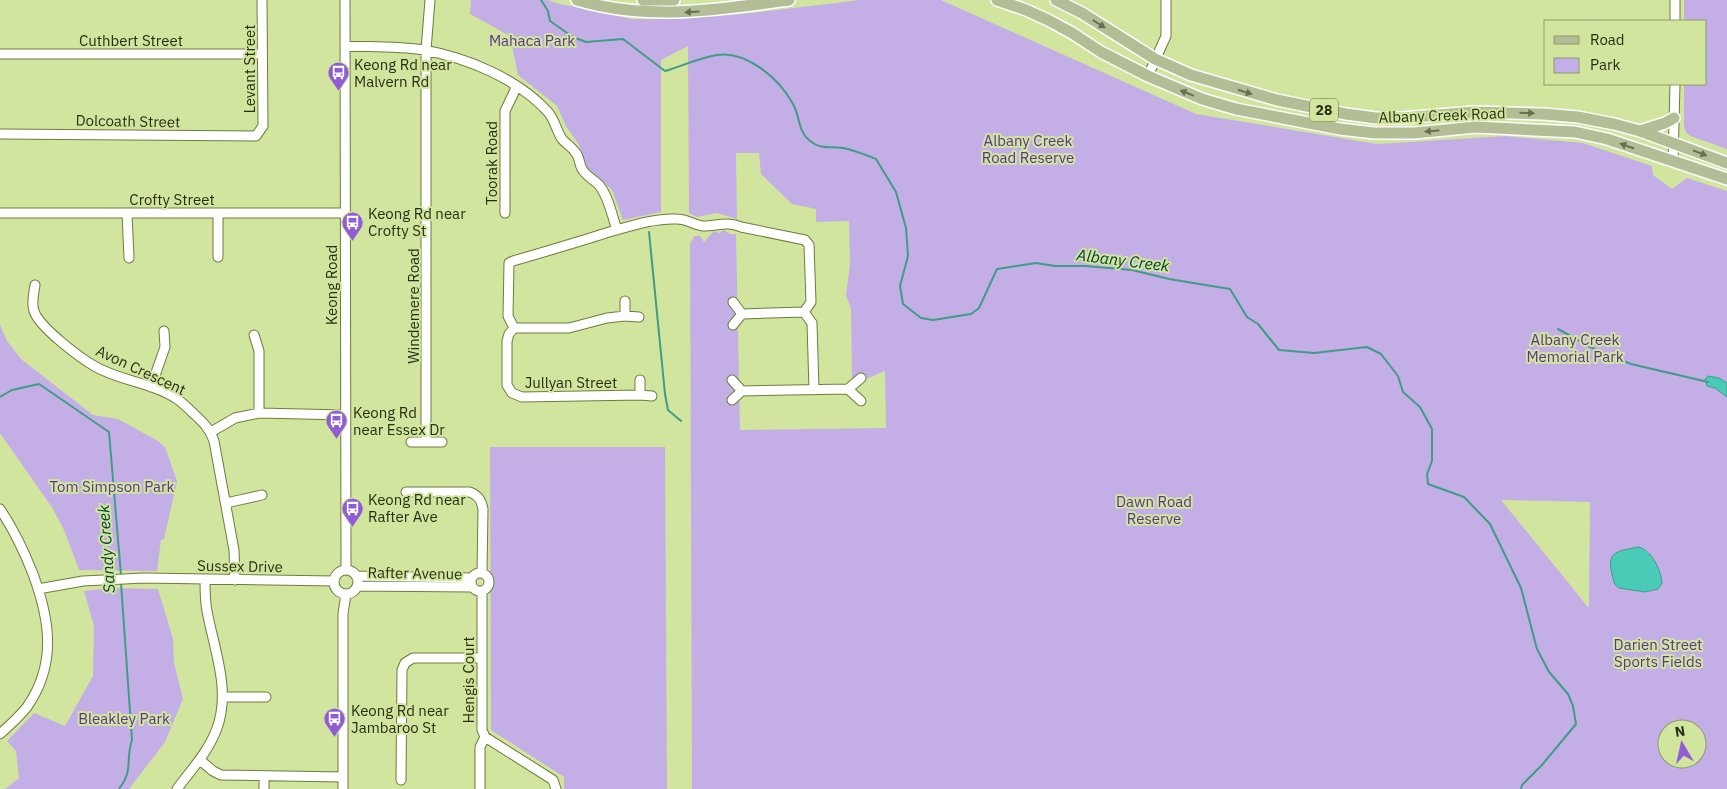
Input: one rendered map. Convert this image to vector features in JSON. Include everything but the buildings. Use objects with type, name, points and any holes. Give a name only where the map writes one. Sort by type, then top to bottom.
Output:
[{"type":"main road","points":[[577,0],[620,9],[679,13],[728,9],[789,0]]},
{"type":"main road","points":[[643,0],[674,0]]},
{"type":"main road","name":"Albany Creek Road","points":[[997,0],[1026,10],[1072,32],[1102,52],[1148,76],[1202,99],[1236,109],[1340,129],[1394,134],[1476,126],[1560,130],[1607,139],[1727,180]]},
{"type":"main road","name":"Albany Creek Road","points":[[1056,0],[1082,13],[1155,59],[1191,75],[1277,100],[1361,116],[1402,118],[1474,112],[1543,114],[1597,120],[1640,131],[1727,162]]},
{"type":"main road","points":[[1640,131],[1674,118]]},
{"type":"street","name":"Levant Street","points":[[256,136],[263,126],[262,0]]},
{"type":"street","name":"Keong Road","points":[[345,0],[346,570]]},
{"type":"street","name":"Windemere Road","points":[[426,442],[426,50],[430,0]]},
{"type":"street","points":[[1148,76],[1166,36],[1166,0]]},
{"type":"street","points":[[1675,0],[1675,20]]},
{"type":"street","points":[[345,46],[387,46],[426,50],[468,62],[496,74],[517,86],[548,112],[555,122],[561,138],[575,152],[585,174],[599,185],[606,196],[617,230],[645,223],[678,219],[697,225],[735,224],[741,227],[805,240],[809,246],[811,302],[804,312]]},
{"type":"street","name":"Cuthbert Street","points":[[0,54],[262,54]]},
{"type":"street","points":[[1673,162],[1675,85]]},
{"type":"street","name":"Toorak Road","points":[[505,213],[505,110],[517,86]]},
{"type":"street","name":"Dolcoath Street","points":[[0,134],[256,136]]},
{"type":"street","name":"Crofty Street","points":[[0,213],[345,213]]},
{"type":"street","points":[[127,213],[129,258]]},
{"type":"street","points":[[218,213],[218,257]]},
{"type":"street","name":"Jullyan Street","points":[[617,230],[513,261],[509,264],[508,316],[514,328],[509,334],[508,341],[507,384],[512,393],[517,396],[652,396]]},
{"type":"street","name":"Avon Crescent","points":[[35,285],[34,310],[40,322],[48,330],[96,367],[151,387],[177,399],[206,424],[214,441],[226,503],[234,550],[235,580]]},
{"type":"street","points":[[625,302],[625,316]]},
{"type":"street","points":[[733,302],[742,314]]},
{"type":"street","points":[[733,325],[742,314],[804,312]]},
{"type":"street","points":[[804,312],[812,323],[814,390]]},
{"type":"street","points":[[514,328],[569,328],[607,318],[639,317]]},
{"type":"street","points":[[151,387],[165,348],[164,331]]},
{"type":"street","points":[[254,335],[260,351],[259,413]]},
{"type":"street","points":[[848,390],[862,378]]},
{"type":"street","points":[[640,380],[640,396]]},
{"type":"street","points":[[732,380],[742,391]]},
{"type":"street","points":[[732,400],[742,391],[848,390],[861,401]]},
{"type":"street","points":[[211,432],[235,418],[259,413],[345,414]]},
{"type":"street","points":[[412,442],[442,442]]},
{"type":"street","points":[[406,492],[470,492],[477,495],[481,500],[483,510],[482,573]]},
{"type":"street","points":[[226,503],[262,495]]},
{"type":"street","points":[[0,509],[20,542],[37,586],[46,614],[48,637],[48,654],[44,673],[27,706],[0,734]]},
{"type":"street","points":[[346,570],[352,572],[357,581],[353,592],[346,594],[336,588],[334,581],[339,572],[346,570]]},
{"type":"street","name":"Rafter Avenue","points":[[482,573],[487,576],[490,584],[482,592],[476,591],[472,583],[476,574],[482,573]]},
{"type":"street","name":"Sussex Drive","points":[[37,586],[110,578],[334,581]]},
{"type":"street","points":[[177,789],[200,760],[217,728],[223,697],[222,682],[206,609],[205,580]]},
{"type":"street","name":"Rafter Avenue","points":[[357,581],[472,583]]},
{"type":"street","name":"Hengis Court","points":[[482,592],[482,730],[485,737],[553,780],[556,789]]},
{"type":"street","points":[[343,789],[343,614],[346,594]]},
{"type":"street","points":[[401,780],[402,670],[405,663],[413,658],[481,658]]},
{"type":"street","points":[[223,697],[266,697]]},
{"type":"street","points":[[480,789],[480,747],[485,737]]},
{"type":"street","points":[[200,760],[221,775],[343,777]]},
{"type":"street","points":[[264,776],[264,789]]},
{"type":"green space","name":"Dawn Road Reserve","points":[[471,0],[548,0],[632,19],[673,19],[742,14],[860,0],[941,0],[1196,114],[1377,144],[1505,136],[1583,143],[1652,166],[1653,175],[1672,189],[1687,178],[1727,191],[1727,789],[692,789],[690,244],[694,236],[700,236],[704,242],[714,231],[719,233],[724,230],[730,234],[736,234],[740,430],[886,428],[885,371],[866,379],[852,379],[851,309],[846,295],[850,265],[849,221],[816,222],[816,209],[792,204],[761,174],[759,153],[736,153],[737,219],[717,213],[697,217],[689,213],[688,46],[661,60],[661,212],[623,220],[612,190],[586,167],[579,145],[566,126],[557,106],[518,75],[510,36],[470,14]],"holes":[[[1501,500],[1590,502],[1589,607],[1588,607]]]},
{"type":"green space","points":[[1684,0],[1727,0],[1727,149],[1690,136],[1684,127],[1684,85],[1707,85],[1707,20],[1684,20]]},
{"type":"green space","name":"Tom Simpson Park","points":[[0,325],[7,341],[21,359],[93,415],[118,419],[158,441],[165,447],[177,481],[164,539],[161,540],[157,571],[79,570],[64,530],[53,509],[0,433]]},
{"type":"green space","points":[[490,447],[665,447],[667,789],[564,789],[564,777],[491,730]]},
{"type":"green space","name":"Bleakley Park","points":[[112,588],[158,589],[173,639],[174,663],[183,699],[165,742],[129,789],[5,789],[19,778],[16,751],[7,741],[34,713],[65,726],[93,676],[94,626],[84,591]]},
{"type":"water","points":[[1708,376],[1719,378],[1727,383],[1727,397],[1715,388],[1707,386],[1705,379]]},
{"type":"water","points":[[1639,547],[1648,552],[1658,567],[1662,583],[1658,589],[1645,592],[1619,588],[1614,582],[1611,566],[1613,556],[1620,551]]},
{"type":"waterway","name":"Albany Creek","points":[[541,0],[548,11],[550,21],[573,37],[586,42],[623,39],[665,71],[717,55],[740,57],[751,62],[771,77],[787,95],[793,104],[801,129],[810,141],[818,146],[839,147],[876,159],[896,192],[906,228],[908,256],[900,286],[903,304],[921,318],[933,320],[971,314],[979,308],[997,269],[1036,263],[1055,266],[1085,266],[1132,270],[1169,279],[1230,289],[1247,317],[1258,324],[1279,350],[1314,353],[1367,347],[1381,354],[1398,376],[1403,392],[1420,407],[1432,429],[1432,461],[1427,474],[1428,484],[1464,497],[1490,524],[1521,588],[1537,649],[1549,672],[1568,694],[1573,706],[1576,724],[1542,765],[1522,785],[1521,789]]},
{"type":"waterway","points":[[649,232],[665,394],[668,410],[681,421]]},
{"type":"waterway","points":[[1558,329],[1596,350],[1631,364],[1708,382]]},
{"type":"waterway","name":"Sandy Creek","points":[[0,397],[12,390],[39,384],[109,432],[121,575]]},
{"type":"waterway","name":"Sandy Creek","points":[[119,789],[124,782],[128,770],[132,740],[121,583]]},
{"type":"place","name":"Keong Rd near Malvern Rd","points":[[338,92]]},
{"type":"place","name":"Keong Rd near Crofty St","points":[[352,241]]},
{"type":"place","name":"Keong Rd near Essex Dr","points":[[337,440]]},
{"type":"place","name":"Keong Rd near Rafter Ave","points":[[352,527]]},
{"type":"place","name":"Keong Rd near Jambaroo St","points":[[335,738]]},
{"type":"park label","name":"Mahaca Park","points":[[532,40]]},
{"type":"park label","name":"Albany Creek Road Reserve","points":[[1028,148]]},
{"type":"park label","name":"Albany Creek Memorial Park","points":[[1575,348]]},
{"type":"park label","name":"Darien Street Sports Fields","points":[[1658,652]]}]
